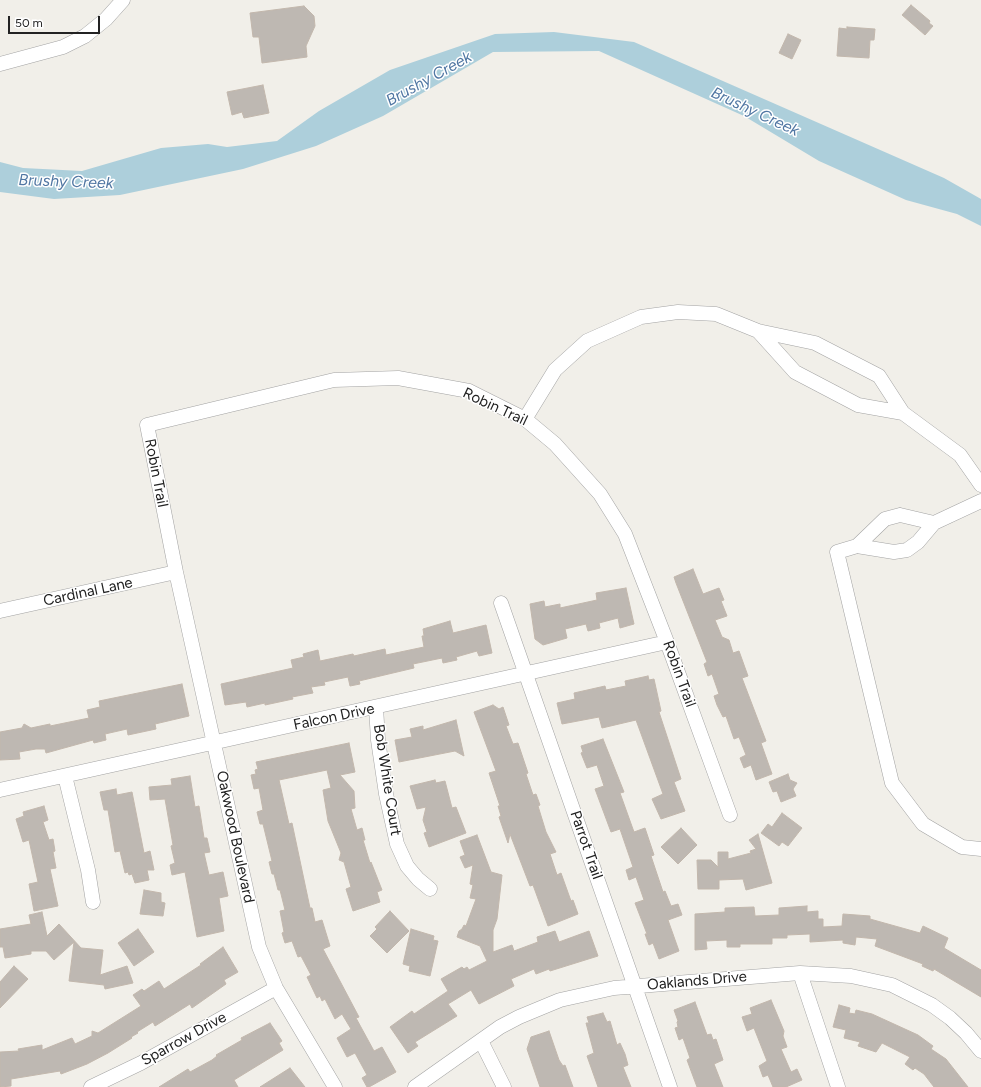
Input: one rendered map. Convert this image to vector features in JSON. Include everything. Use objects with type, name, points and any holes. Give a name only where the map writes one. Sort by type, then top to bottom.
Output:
[{"type":"street","points":[[0,64],[62,47],[85,36],[106,18],[123,0]]},
{"type":"street","points":[[525,419],[555,370],[587,341],[641,317],[678,312],[716,314],[758,331],[815,343],[878,376],[903,413],[960,455],[981,485]]},
{"type":"street","points":[[758,331],[795,372],[858,405],[903,413]]},
{"type":"street","name":"Robin Trail","points":[[176,572],[147,425],[334,380],[398,378],[469,391],[525,419],[555,444],[600,494],[625,534],[667,642],[730,815]]},
{"type":"street","points":[[981,500],[934,523],[918,542],[907,550],[894,552],[857,546],[837,552],[892,783],[923,824],[962,847],[981,849]]},
{"type":"street","points":[[857,546],[875,527],[885,519],[893,516],[900,515],[934,523]]},
{"type":"street","name":"Cardinal Lane","points":[[0,611],[176,572]]},
{"type":"street","name":"Oakwood Boulevard","points":[[176,572],[259,947],[276,988],[335,1087]]},
{"type":"street","name":"Parrot Trail","points":[[501,603],[670,1087]]},
{"type":"street","name":"Falcon Drive","points":[[0,790],[667,642]]},
{"type":"street","name":"Bob White Court","points":[[376,707],[378,740],[386,794],[397,844],[407,866],[418,879],[430,889]]},
{"type":"street","points":[[65,776],[88,870],[93,902]]},
{"type":"street","points":[[800,973],[838,1087]]},
{"type":"street","name":"Oaklands Drive","points":[[415,1087],[452,1060],[519,1017],[560,1000],[614,988],[800,973],[851,976],[892,985],[932,1005],[950,1018],[966,1033],[981,1051]]},
{"type":"street","name":"Sparrow Drive","points":[[91,1087],[141,1063],[276,988]]},
{"type":"street","points":[[481,1041],[504,1087]]},
{"type":"water","name":"Brushy Creek","points":[[554,32],[634,42],[944,178],[981,199],[981,226],[957,214],[906,200],[819,161],[744,116],[599,51],[493,52],[383,116],[316,146],[243,169],[120,195],[54,199],[0,192],[0,162],[23,168],[82,171],[161,148],[208,144],[227,147],[277,141],[319,111],[390,70],[495,34]]},
{"type":"building","points":[[911,5],[930,21],[929,23],[933,26],[925,35],[902,15]]},
{"type":"building","points":[[304,6],[314,16],[315,26],[306,46],[307,57],[262,63],[259,37],[253,37],[250,13]]},
{"type":"building","points":[[847,27],[875,29],[874,40],[870,40],[869,58],[837,56],[839,28],[847,29]]},
{"type":"building","points":[[788,34],[801,40],[792,59],[779,53]]},
{"type":"building","points":[[263,85],[269,113],[244,118],[242,112],[232,115],[227,92]]},
{"type":"building","points":[[693,569],[703,594],[719,588],[724,600],[721,601],[727,616],[715,620],[722,637],[729,640],[733,653],[739,651],[748,676],[742,678],[766,741],[761,743],[772,774],[756,780],[751,765],[744,768],[740,758],[746,755],[739,737],[734,739],[726,716],[723,717],[717,705],[714,696],[719,694],[712,674],[708,676],[704,664],[707,662],[674,577]]},
{"type":"building","points":[[626,588],[634,624],[620,628],[618,618],[599,623],[600,628],[588,631],[586,624],[565,629],[567,638],[543,645],[535,639],[530,604],[544,601],[545,607],[560,604],[560,608],[597,600],[596,593]]},
{"type":"building","points":[[450,621],[453,633],[486,625],[492,653],[479,656],[477,651],[456,657],[457,660],[443,663],[442,658],[413,664],[414,668],[359,681],[360,684],[350,686],[348,677],[324,682],[325,685],[311,687],[313,693],[292,697],[293,699],[265,705],[265,703],[247,707],[246,702],[225,705],[221,684],[293,668],[291,660],[304,657],[303,654],[318,650],[320,661],[353,654],[354,656],[385,649],[386,655],[424,647],[422,636],[424,636],[423,629]]},
{"type":"building","points":[[648,676],[649,680],[654,679],[661,711],[659,712],[681,779],[674,782],[685,811],[661,819],[652,799],[663,794],[636,720],[602,728],[599,717],[562,724],[557,703],[575,699],[574,693],[605,686],[606,690],[626,686],[625,681]]},
{"type":"building","points":[[182,684],[189,716],[155,724],[156,729],[128,735],[127,729],[105,734],[106,740],[94,743],[93,740],[46,753],[45,749],[19,752],[20,759],[0,760],[0,732],[22,728],[24,724],[31,728],[50,724],[50,726],[89,718],[87,710],[100,707],[99,701]]},
{"type":"building","points":[[493,705],[499,709],[503,707],[509,725],[506,726],[513,744],[518,743],[528,773],[526,774],[533,795],[536,794],[546,832],[556,852],[550,854],[557,875],[561,873],[571,901],[573,900],[578,914],[548,926],[533,885],[530,886],[510,834],[508,843],[499,817],[501,816],[498,806],[500,806],[489,773],[496,771],[474,712]]},
{"type":"building","points":[[456,720],[464,756],[455,751],[399,762],[395,740],[412,737],[410,729],[423,726],[423,730]]},
{"type":"building","points":[[603,739],[624,792],[620,793],[634,832],[645,828],[654,855],[651,856],[663,892],[665,891],[671,906],[678,904],[682,915],[668,920],[679,951],[659,959],[653,943],[649,945],[645,934],[647,934],[635,903],[644,900],[636,877],[629,880],[626,870],[633,867],[620,829],[611,832],[595,789],[604,786],[597,765],[587,768],[581,753],[583,752],[581,746]]},
{"type":"building","points":[[349,743],[355,772],[340,775],[354,791],[355,808],[351,809],[357,830],[362,828],[365,840],[363,840],[370,863],[371,862],[382,890],[377,892],[380,902],[353,911],[346,889],[351,887],[344,862],[339,860],[341,853],[328,821],[323,790],[331,788],[327,770],[279,780],[289,824],[292,823],[310,908],[312,908],[315,922],[322,920],[330,946],[323,949],[359,1017],[356,1018],[374,1051],[382,1047],[396,1072],[369,1087],[367,1087],[362,1078],[367,1075],[355,1053],[347,1057],[337,1038],[351,1029],[342,1014],[335,1019],[325,999],[322,1001],[320,996],[317,998],[307,977],[311,975],[301,956],[298,957],[292,941],[285,943],[282,933],[284,932],[280,911],[285,910],[280,890],[278,890],[274,874],[272,874],[269,862],[272,861],[263,824],[260,824],[257,812],[263,810],[259,788],[254,789],[251,775],[256,774],[255,770],[258,769],[256,762]]},
{"type":"building","points":[[788,774],[790,780],[797,783],[793,789],[796,796],[781,802],[777,791],[773,792],[769,782]]},
{"type":"building","points":[[190,776],[195,807],[199,806],[204,838],[207,838],[210,852],[204,853],[209,875],[223,872],[228,896],[219,898],[224,931],[197,937],[185,872],[172,875],[170,865],[175,863],[171,846],[173,845],[165,799],[150,800],[149,787],[172,785],[171,779]]},
{"type":"building","points":[[435,780],[436,783],[445,781],[452,808],[456,807],[466,833],[429,847],[424,833],[427,832],[423,820],[426,807],[417,809],[410,786]]},
{"type":"building","points":[[116,789],[117,795],[132,792],[144,853],[150,851],[154,870],[147,870],[149,880],[135,883],[132,874],[129,875],[128,872],[125,873],[120,851],[115,852],[108,810],[104,810],[100,792]]},
{"type":"building","points":[[44,806],[48,820],[43,822],[49,840],[53,839],[55,851],[53,852],[56,868],[50,869],[58,906],[34,911],[29,884],[38,882],[29,840],[23,842],[16,819],[24,816],[23,812]]},
{"type":"building","points":[[782,813],[802,828],[788,846],[782,842],[779,846],[761,833],[768,824],[772,827]]},
{"type":"building","points":[[681,828],[697,845],[678,864],[661,847]]},
{"type":"building","points":[[758,834],[772,883],[746,890],[743,879],[719,880],[719,889],[698,889],[697,860],[711,860],[718,867],[718,852],[728,852],[728,859],[751,853],[750,851],[756,849],[749,840]]},
{"type":"building","points":[[477,835],[491,872],[502,875],[497,919],[493,930],[493,952],[512,945],[514,951],[538,942],[537,937],[555,931],[559,942],[589,931],[598,956],[536,974],[534,969],[511,979],[514,986],[479,1004],[471,990],[448,1004],[457,1016],[415,1042],[418,1046],[408,1053],[390,1027],[412,1011],[414,1014],[448,991],[441,979],[462,967],[464,969],[467,967],[469,970],[487,961],[480,946],[457,937],[459,931],[464,925],[466,926],[476,899],[470,898],[473,885],[470,884],[473,865],[465,868],[460,857],[465,855],[460,841]]},
{"type":"building","points":[[144,890],[161,893],[161,902],[165,903],[163,916],[140,914]]},
{"type":"building","points":[[807,906],[807,912],[818,911],[818,919],[823,919],[823,927],[842,926],[843,914],[870,916],[870,919],[920,933],[923,926],[948,938],[944,948],[981,970],[981,997],[934,969],[933,971],[922,966],[923,964],[875,946],[877,939],[856,937],[855,945],[843,943],[843,940],[810,942],[810,934],[787,935],[787,938],[772,938],[772,944],[740,944],[740,947],[727,947],[727,940],[706,941],[707,949],[695,950],[695,914],[725,912],[725,908],[754,907],[755,916],[779,915],[779,908]]},
{"type":"building","points":[[390,911],[409,931],[387,953],[370,936],[377,929],[375,927]]},
{"type":"building","points":[[42,912],[47,936],[59,924],[81,948],[103,950],[100,975],[127,966],[133,983],[105,989],[104,985],[69,981],[74,942],[54,960],[46,951],[31,951],[31,954],[5,958],[3,947],[0,947],[0,929],[31,924],[29,915]]},
{"type":"building","points":[[138,929],[154,952],[134,966],[118,943]]},
{"type":"building","points":[[411,929],[434,936],[433,940],[438,941],[430,976],[409,971],[410,966],[403,964]]},
{"type":"building","points":[[223,947],[238,972],[224,980],[226,984],[192,1008],[190,1004],[155,1026],[153,1022],[137,1032],[138,1033],[131,1037],[132,1038],[87,1064],[61,1074],[60,1071],[11,1079],[11,1086],[0,1087],[0,1052],[19,1051],[18,1049],[42,1045],[42,1050],[72,1038],[75,1044],[92,1036],[92,1031],[98,1033],[141,1006],[133,995],[142,989],[144,991],[159,981],[164,989],[201,965],[200,964]]},
{"type":"building","points":[[14,966],[28,979],[0,1008],[0,982]]},
{"type":"building","points":[[771,1000],[784,1031],[783,1036],[787,1047],[781,1049],[791,1072],[797,1069],[802,1080],[786,1087],[773,1087],[768,1075],[763,1077],[759,1066],[767,1061],[754,1028],[747,1031],[742,1017],[752,1014],[750,1008]]},
{"type":"building","points":[[695,1002],[707,1035],[711,1034],[713,1040],[716,1039],[723,1060],[714,1064],[723,1087],[697,1087],[687,1060],[690,1058],[683,1038],[679,1040],[675,1028],[678,1027],[678,1021],[674,1010]]},
{"type":"building","points":[[839,1005],[850,1008],[849,1013],[855,1014],[856,1010],[872,1014],[918,1035],[933,1046],[931,1049],[946,1059],[968,1087],[934,1087],[924,1074],[915,1068],[913,1070],[905,1064],[910,1057],[882,1043],[876,1052],[858,1046],[860,1042],[844,1038],[846,1030],[833,1027]]},
{"type":"building","points":[[603,1013],[607,1022],[610,1021],[617,1045],[620,1043],[625,1054],[628,1065],[623,1067],[631,1087],[598,1087],[587,1056],[594,1053],[586,1023],[589,1023],[587,1017]]},
{"type":"building","points":[[270,1023],[282,1041],[279,1043],[283,1050],[234,1080],[238,1087],[159,1087],[188,1069],[190,1072],[212,1060],[217,1056],[216,1055],[242,1040],[241,1038]]},
{"type":"building","points":[[549,1031],[559,1060],[563,1066],[565,1065],[573,1087],[540,1087],[527,1049],[531,1037]]},
{"type":"building","points":[[290,1068],[305,1087],[260,1087]]}]
